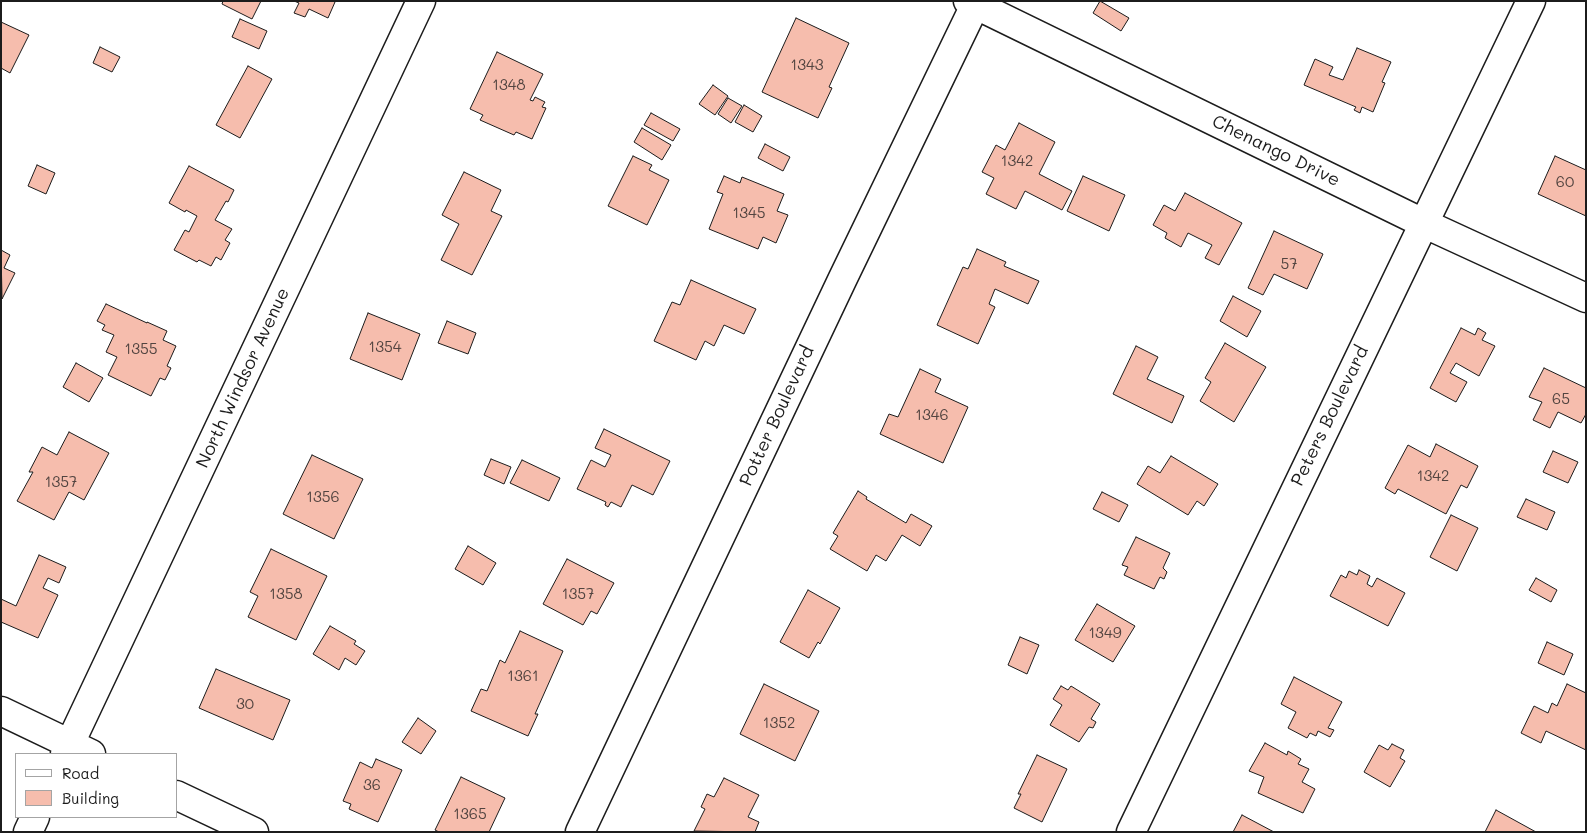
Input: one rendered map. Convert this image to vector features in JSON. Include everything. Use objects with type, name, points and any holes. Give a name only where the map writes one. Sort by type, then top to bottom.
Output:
[{"type":"street","name":"North Windsor Avenue","points":[[75,751],[421,1]]},
{"type":"street","name":"Peters Boulevard","points":[[1131,832],[1531,1]]},
{"type":"street","name":"Chenango Drive","points":[[973,2],[1423,223],[1586,298]]},
{"type":"street","name":"Potter Boulevard","points":[[580,832],[973,2]]},
{"type":"street","points":[[1,711],[75,751]]},
{"type":"street","points":[[178,796],[254,832]]},
{"type":"street","points":[[28,832],[35,818]]},
{"type":"building","points":[[223,1],[261,1],[252,19],[222,4]]},
{"type":"building","points":[[294,1],[335,2],[328,18],[309,9],[305,17],[294,13],[299,3]]},
{"type":"building","points":[[1100,1],[1129,18],[1121,31],[1093,13]]},
{"type":"building","points":[[796,18],[849,43],[829,87],[832,88],[818,118],[762,92]]},
{"type":"building","points":[[240,19],[267,31],[259,49],[232,37]]},
{"type":"building","points":[[1,22],[29,35],[10,73],[1,68]]},
{"type":"building","points":[[100,47],[120,57],[112,72],[93,63]]},
{"type":"building","points":[[1357,48],[1391,62],[1382,82],[1385,83],[1373,112],[1362,107],[1360,113],[1354,110],[1356,107],[1304,85],[1315,59],[1333,67],[1329,75],[1343,80]]},
{"type":"building","points":[[497,52],[543,74],[530,100],[533,101],[535,97],[545,102],[542,107],[546,108],[532,139],[516,132],[514,135],[480,120],[483,115],[470,109]]},
{"type":"building","points":[[248,66],[272,79],[240,138],[216,125]]},
{"type":"building","points":[[713,85],[728,96],[715,115],[699,104]]},
{"type":"building","points":[[728,98],[742,106],[731,123],[718,114]]},
{"type":"building","points":[[744,105],[762,116],[753,132],[735,122]]},
{"type":"building","points":[[651,113],[680,129],[673,141],[644,125]]},
{"type":"building","points":[[1019,123],[1055,142],[1039,174],[1072,191],[1062,210],[1025,191],[1016,209],[986,194],[994,178],[982,172],[996,145],[1005,150]]},
{"type":"building","points":[[642,128],[671,145],[662,160],[634,142]]},
{"type":"building","points":[[765,144],[790,157],[783,171],[758,158]]},
{"type":"building","points":[[633,156],[652,165],[649,170],[669,180],[647,225],[608,206]]},
{"type":"building","points":[[1555,156],[1586,170],[1586,216],[1538,194]]},
{"type":"building","points":[[37,165],[55,173],[46,194],[28,186]]},
{"type":"building","points":[[189,166],[234,190],[215,220],[232,229],[225,240],[230,243],[221,260],[216,257],[211,266],[199,260],[197,262],[174,250],[185,230],[189,232],[197,216],[169,203]]},
{"type":"building","points":[[464,172],[501,190],[491,211],[502,216],[472,275],[441,260],[459,224],[442,215]]},
{"type":"building","points":[[724,176],[740,183],[742,177],[784,194],[777,211],[788,215],[776,243],[763,237],[758,249],[709,229],[723,194],[717,192]]},
{"type":"building","points":[[1083,176],[1125,195],[1109,231],[1067,211]]},
{"type":"building","points":[[1185,193],[1242,223],[1219,265],[1205,258],[1212,245],[1188,233],[1181,247],[1165,238],[1167,233],[1153,225],[1164,205],[1175,211]]},
{"type":"building","points":[[1274,231],[1323,254],[1307,289],[1274,274],[1263,295],[1248,288]]},
{"type":"building","points":[[977,249],[1006,262],[1004,266],[1039,281],[1028,304],[995,289],[989,304],[995,307],[978,344],[937,325],[963,267],[968,269]]},
{"type":"building","points":[[1,250],[10,255],[4,268],[15,273],[2,299]]},
{"type":"building","points":[[691,280],[756,309],[744,334],[724,325],[714,346],[705,341],[696,360],[654,341],[672,302],[680,305]]},
{"type":"building","points":[[1233,296],[1261,311],[1247,337],[1220,321]]},
{"type":"building","points":[[106,304],[167,331],[163,340],[176,346],[167,366],[171,368],[165,380],[160,378],[151,396],[108,375],[117,357],[106,352],[114,335],[102,330],[105,325],[97,321]]},
{"type":"building","points":[[368,313],[420,334],[402,380],[350,359]]},
{"type":"building","points":[[447,321],[476,333],[468,354],[438,343]]},
{"type":"building","points":[[1461,328],[1475,335],[1478,328],[1486,333],[1482,340],[1495,346],[1479,376],[1456,363],[1450,373],[1467,382],[1456,402],[1430,388]]},
{"type":"building","points":[[1225,343],[1266,367],[1234,422],[1200,401],[1211,382],[1205,378]]},
{"type":"building","points":[[1136,346],[1158,357],[1147,379],[1184,396],[1172,423],[1113,394]]},
{"type":"building","points":[[76,363],[103,378],[89,402],[63,387]]},
{"type":"building","points":[[1544,368],[1586,388],[1586,414],[1581,423],[1558,412],[1550,428],[1533,420],[1542,402],[1529,397]]},
{"type":"building","points":[[920,369],[941,379],[935,392],[968,407],[943,463],[880,434],[889,414],[898,417]]},
{"type":"building","points":[[604,429],[670,461],[653,495],[632,485],[621,507],[611,502],[608,507],[605,505],[606,502],[577,489],[591,460],[605,467],[611,455],[595,448]]},
{"type":"building","points":[[69,432],[109,453],[84,500],[69,492],[54,520],[17,501],[33,472],[29,472],[42,447],[57,455]]},
{"type":"building","points":[[1436,444],[1478,466],[1467,488],[1461,485],[1446,514],[1398,489],[1395,494],[1385,488],[1408,445],[1430,457]]},
{"type":"building","points":[[1553,451],[1578,462],[1568,483],[1543,472]]},
{"type":"building","points":[[312,455],[363,479],[334,539],[283,514]]},
{"type":"building","points":[[1171,456],[1218,484],[1204,506],[1197,501],[1188,515],[1137,484],[1148,466],[1160,473]]},
{"type":"building","points":[[491,459],[511,467],[504,484],[484,475]]},
{"type":"building","points":[[522,460],[560,478],[549,501],[510,483]]},
{"type":"building","points":[[858,491],[867,497],[866,499],[906,523],[911,514],[932,526],[920,546],[902,535],[886,561],[876,555],[867,571],[830,549],[838,536],[833,533]]},
{"type":"building","points":[[1102,492],[1128,505],[1119,522],[1093,509]]},
{"type":"building","points":[[1526,499],[1555,512],[1547,530],[1517,517]]},
{"type":"building","points":[[1451,515],[1478,528],[1457,571],[1430,557]]},
{"type":"building","points":[[1136,537],[1170,553],[1163,568],[1167,572],[1164,579],[1160,577],[1154,589],[1124,575],[1128,567],[1122,565]]},
{"type":"building","points":[[468,546],[496,563],[483,585],[455,569]]},
{"type":"building","points":[[271,549],[327,576],[296,640],[248,617],[258,596],[250,592]]},
{"type":"building","points":[[39,555],[66,567],[59,583],[48,578],[43,588],[58,595],[38,638],[1,622],[1,599],[16,606]]},
{"type":"building","points":[[567,559],[614,583],[597,614],[591,611],[583,625],[543,604]]},
{"type":"building","points":[[1359,570],[1370,576],[1367,584],[1372,587],[1377,578],[1405,593],[1388,626],[1330,596],[1341,575],[1346,578],[1349,571],[1357,575]]},
{"type":"building","points":[[1536,578],[1557,590],[1551,602],[1529,590]]},
{"type":"building","points":[[808,590],[840,608],[820,644],[818,642],[809,658],[780,642]]},
{"type":"building","points":[[1097,604],[1135,626],[1113,662],[1075,640]]},
{"type":"building","points":[[330,626],[356,641],[354,644],[365,651],[356,665],[345,658],[339,670],[313,654]]},
{"type":"building","points":[[520,631],[563,651],[535,714],[538,714],[528,736],[471,711],[481,689],[487,691],[500,660],[505,663]]},
{"type":"building","points":[[1020,637],[1039,645],[1027,674],[1008,665]]},
{"type":"building","points":[[1547,642],[1573,654],[1564,675],[1538,663]]},
{"type":"building","points":[[216,669],[290,700],[273,740],[199,708]]},
{"type":"building","points":[[1294,677],[1342,702],[1328,728],[1334,730],[1330,737],[1318,731],[1316,736],[1310,733],[1307,738],[1288,728],[1296,712],[1281,704]]},
{"type":"building","points":[[764,684],[819,711],[795,761],[740,734]]},
{"type":"building","points":[[1567,684],[1586,693],[1586,750],[1546,731],[1541,743],[1521,733],[1534,706],[1548,713],[1552,703],[1557,706]]},
{"type":"building","points":[[1061,686],[1068,690],[1071,686],[1100,704],[1091,719],[1096,722],[1093,728],[1089,727],[1079,742],[1050,725],[1062,705],[1053,699]]},
{"type":"building","points":[[418,718],[436,731],[421,754],[402,742]]},
{"type":"building","points":[[1265,743],[1287,755],[1288,751],[1301,759],[1298,764],[1309,769],[1302,782],[1315,789],[1303,813],[1258,793],[1264,777],[1249,771]]},
{"type":"building","points":[[1392,744],[1404,750],[1400,758],[1405,761],[1390,787],[1364,772],[1379,745],[1388,750]]},
{"type":"building","points":[[1037,755],[1067,769],[1042,822],[1014,808],[1021,794],[1018,794]]},
{"type":"building","points":[[376,759],[402,770],[378,822],[349,809],[351,804],[343,801],[360,762],[372,768]]},
{"type":"building","points":[[461,777],[505,798],[489,832],[439,832],[435,830]]},
{"type":"building","points":[[724,778],[759,795],[748,817],[759,822],[755,832],[694,831],[705,809],[701,807],[707,794],[714,797]]},
{"type":"building","points":[[1496,810],[1536,832],[1485,832]]},
{"type":"building","points":[[1242,815],[1274,832],[1233,832]]}]
